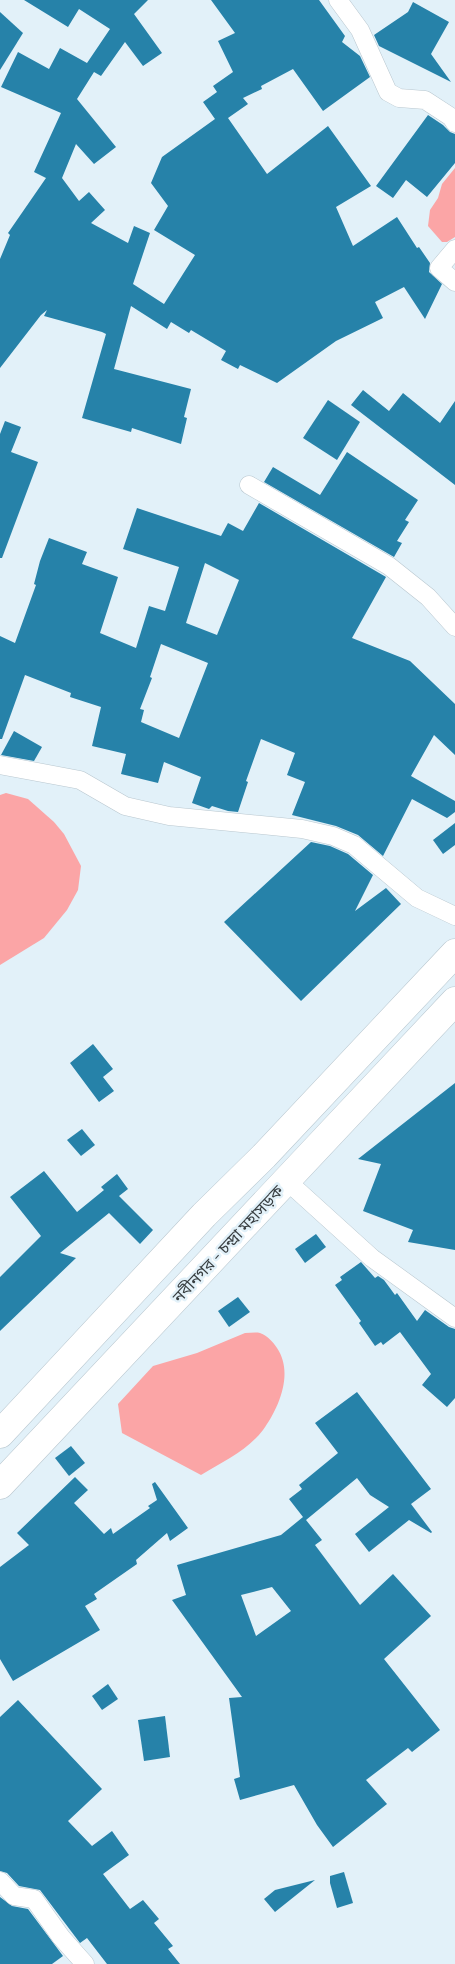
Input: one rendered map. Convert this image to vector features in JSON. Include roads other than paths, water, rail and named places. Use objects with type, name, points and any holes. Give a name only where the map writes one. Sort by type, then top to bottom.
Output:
[{"type":"highway","name":"নবীনগর - চন্দ্রা মহাসড়ক","points":[[0,1434],[198,1222],[264,1156],[455,953]]},
{"type":"highway","name":"নবীনগর - চন্দ্রা মহাসড়ক","points":[[0,1485],[455,1001]]},
{"type":"street","points":[[338,0],[360,30],[388,92],[399,98],[425,100],[451,117],[455,123]]},
{"type":"street","points":[[455,249],[439,268],[455,282]]},
{"type":"street","points":[[249,485],[390,566],[428,597],[455,627]]},
{"type":"street","points":[[0,765],[80,780],[125,806],[169,816],[302,829],[333,836],[354,845],[417,898],[455,916]]},
{"type":"street","points":[[287,1181],[372,1258],[455,1318]]},
{"type":"street","points":[[0,1881],[14,1896],[34,1899],[61,1937],[85,1964]]}]
